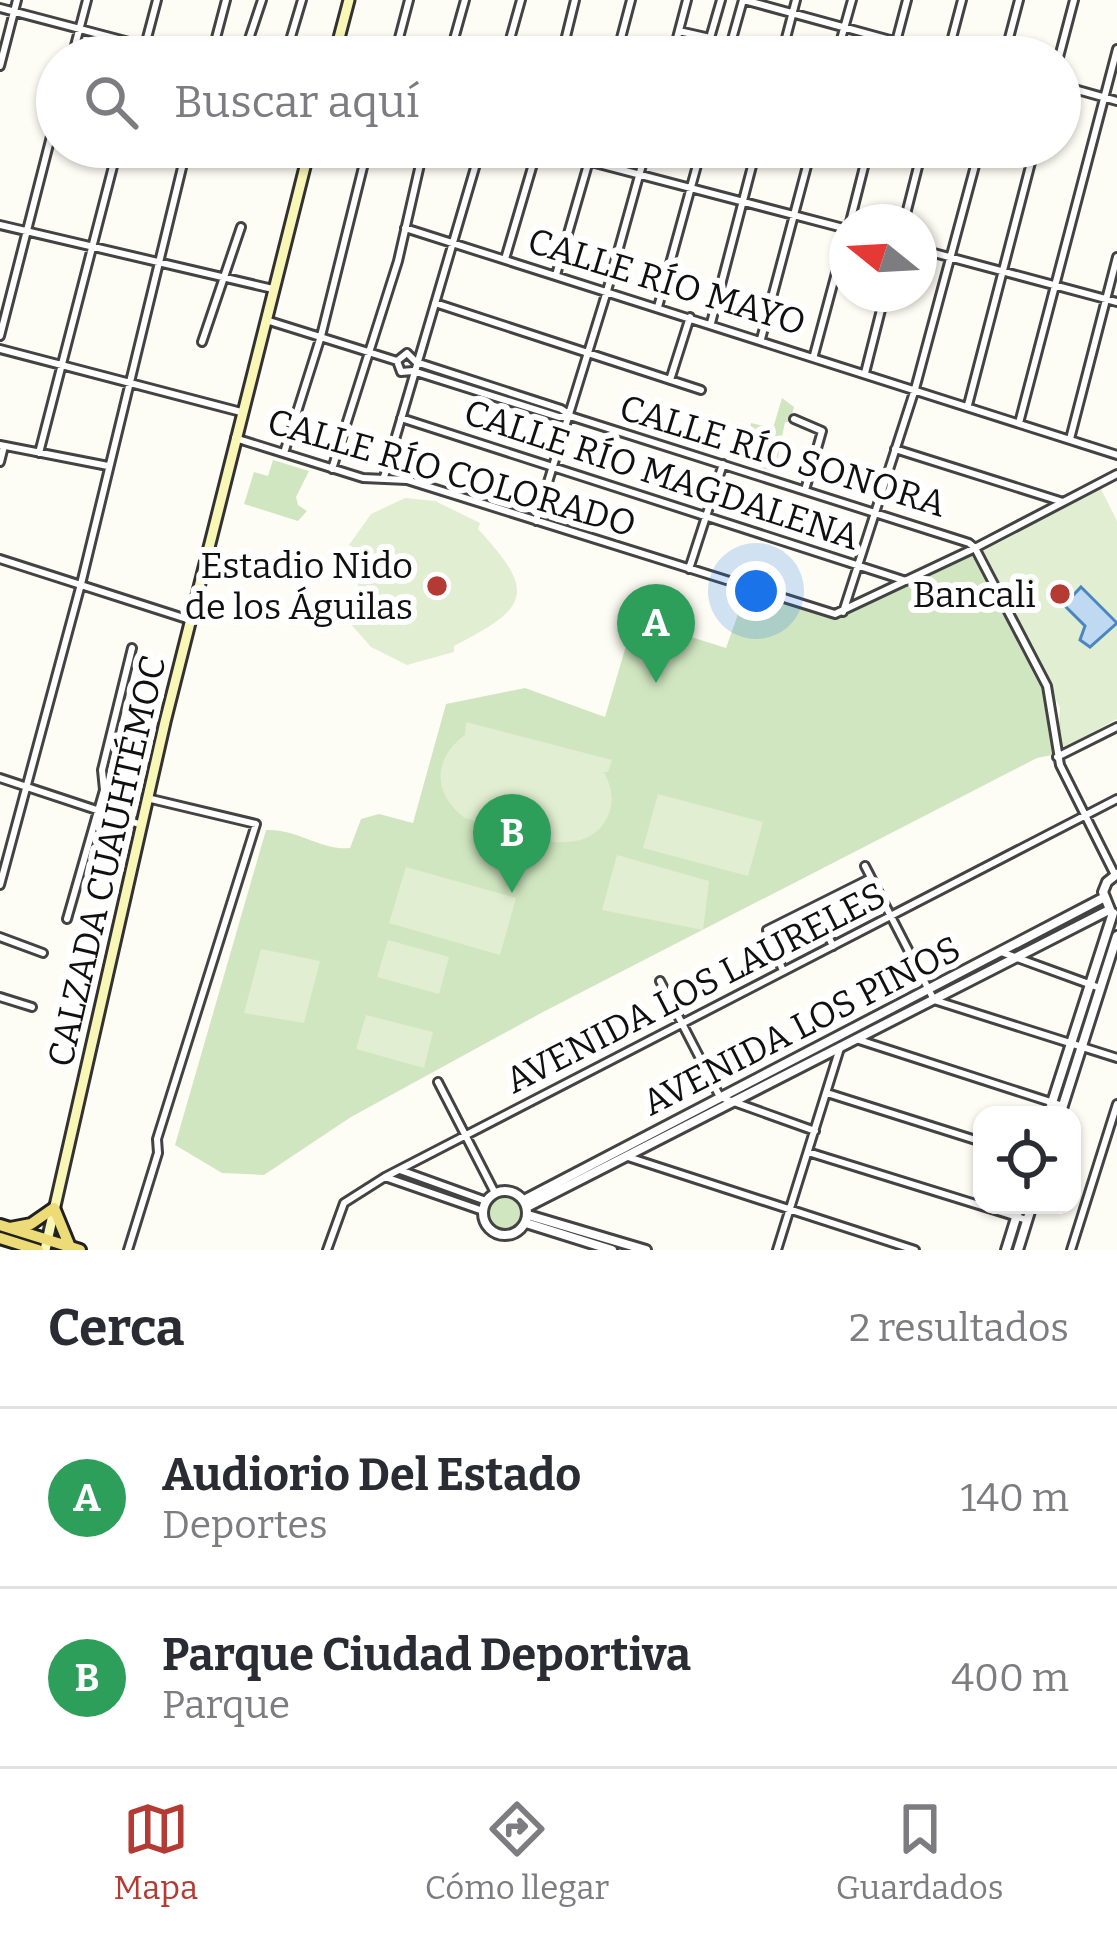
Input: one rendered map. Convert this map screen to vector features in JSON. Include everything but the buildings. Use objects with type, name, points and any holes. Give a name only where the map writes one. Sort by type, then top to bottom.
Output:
[{"type":"main road","points":[[340,36],[349,0]]},
{"type":"main road","name":"CALZADA CUAUHTÉMOC","points":[[43,1246],[190,620],[305,168]]},
{"type":"main road","points":[[5,1226],[31,1224],[54,1208],[75,1248]]},
{"type":"main road","points":[[5,1226],[43,1246]]},
{"type":"main road","points":[[0,1238],[75,1248]]},
{"type":"street","points":[[0,66],[17,0]]},
{"type":"street","points":[[77,36],[87,0]]},
{"type":"street","points":[[148,36],[157,0]]},
{"type":"street","points":[[217,36],[226,0]]},
{"type":"street","points":[[250,36],[262,0]]},
{"type":"street","points":[[291,36],[302,0]]},
{"type":"street","points":[[400,36],[410,0]]},
{"type":"street","points":[[455,36],[465,0]]},
{"type":"street","points":[[512,36],[521,0]]},
{"type":"street","points":[[566,36],[575,0]]},
{"type":"street","points":[[622,36],[632,0]]},
{"type":"street","points":[[678,36],[687,0]]},
{"type":"street","points":[[711,36],[721,0]]},
{"type":"street","points":[[733,36],[743,0],[874,36]]},
{"type":"street","points":[[786,36],[796,0]]},
{"type":"street","points":[[842,36],[851,0]]},
{"type":"street","points":[[898,36],[907,0]]},
{"type":"street","points":[[953,36],[962,0]]},
{"type":"street","points":[[1010,36],[1019,0]]},
{"type":"street","points":[[1065,36],[1075,0]]},
{"type":"street","points":[[0,8],[106,36]]},
{"type":"street","points":[[679,31],[701,36]]},
{"type":"street","points":[[1019,423],[1117,49]]},
{"type":"street","points":[[1081,91],[1117,100]]},
{"type":"street","points":[[0,336],[43,168]]},
{"type":"street","points":[[39,453],[112,168]]},
{"type":"street","points":[[0,885],[81,584],[182,168]]},
{"type":"street","points":[[284,453],[321,336],[363,168]]},
{"type":"street","points":[[332,469],[370,352],[419,168]]},
{"type":"street","points":[[383,478],[475,168]]},
{"type":"street","points":[[505,259],[531,168]]},
{"type":"street","points":[[556,275],[587,168]]},
{"type":"street","points":[[613,168],[829,224]]},
{"type":"street","points":[[536,521],[642,168]]},
{"type":"street","points":[[658,307],[696,168]]},
{"type":"street","points":[[711,324],[752,168]]},
{"type":"street","points":[[761,339],[807,168]]},
{"type":"street","points":[[854,204],[864,168]]},
{"type":"street","points":[[909,204],[918,168]]},
{"type":"street","points":[[843,612],[914,389],[974,168]]},
{"type":"street","points":[[968,406],[1029,168]]},
{"type":"street","points":[[0,225],[274,289]]},
{"type":"street","points":[[202,342],[241,227]]},
{"type":"street","name":"CALLE RÍO MAYO","points":[[405,228],[1117,454]]},
{"type":"street","points":[[937,255],[1117,302]]},
{"type":"street","points":[[1070,439],[1117,256]]},
{"type":"street","points":[[814,355],[829,299]]},
{"type":"street","points":[[435,303],[701,390]]},
{"type":"street","points":[[865,373],[880,312]]},
{"type":"street","points":[[670,380],[690,317]]},
{"type":"street","name":"CALLE RÍO SONORA","points":[[266,320],[397,361]]},
{"type":"street","points":[[0,349],[242,412]]},
{"type":"street","name":"CALLE RÍO SONORA","points":[[397,361],[407,353],[414,367]]},
{"type":"street","name":"CALLE RÍO SONORA","points":[[397,361],[401,372],[414,367],[962,539],[975,548]]},
{"type":"street","name":"CALLE RÍO MAGDALENA","points":[[401,418],[907,581]]},
{"type":"street","points":[[794,419],[822,431],[805,490]]},
{"type":"street","name":"CALLE RÍO COLORADO","points":[[236,438],[370,480],[407,479],[688,570],[826,612],[843,612]]},
{"type":"street","points":[[0,462],[2,445],[110,466]]},
{"type":"street","points":[[895,449],[1063,502]]},
{"type":"street","points":[[688,570],[723,464]]},
{"type":"street","points":[[843,612],[1116,472]]},
{"type":"street","points":[[975,548],[1047,686],[1058,757],[1116,875],[1104,887],[1103,898],[1113,913],[1051,1106]]},
{"type":"street","points":[[0,559],[190,620]]},
{"type":"street","points":[[67,919],[105,784],[102,770],[132,648]]},
{"type":"street","points":[[1058,757],[1117,727]]},
{"type":"street","points":[[0,778],[142,825]]},
{"type":"street","points":[[128,1250],[256,824],[147,798]]},
{"type":"street","name":"AVENIDA LOS LAURELES","points":[[327,1250],[344,1203],[385,1177],[1117,800]]},
{"type":"street","points":[[865,866],[934,1000],[1117,1058]]},
{"type":"street","points":[[783,971],[767,930],[871,878]]},
{"type":"street","name":"AVENIDA LOS PINOS","points":[[526,1211],[731,1104],[929,989],[1103,898]]},
{"type":"street","points":[[814,907],[833,946]]},
{"type":"street","name":"AVENIDA LOS PINOS","points":[[853,1035],[1113,913]]},
{"type":"street","points":[[1064,1106],[1117,936]]},
{"type":"street","points":[[0,938],[44,953]]},
{"type":"street","points":[[1001,952],[1100,988]]},
{"type":"street","points":[[660,981],[720,1097],[815,1131]]},
{"type":"street","points":[[0,997],[32,1006]]},
{"type":"street","points":[[853,1035],[1056,1106]]},
{"type":"street","points":[[777,1250],[839,1043]]},
{"type":"street","name":"AVENIDA LOS PINOS","points":[[526,1211],[613,1153],[839,1043]]},
{"type":"street","points":[[438,1082],[495,1193]]},
{"type":"street","points":[[827,1093],[973,1139]]},
{"type":"street","points":[[1071,1250],[1117,1104]]},
{"type":"street","points":[[808,1152],[1027,1220]]},
{"type":"street","points":[[613,1153],[915,1250]]},
{"type":"street","points":[[400,1170],[485,1206]]},
{"type":"street","points":[[385,1177],[485,1206]]},
{"type":"street","points":[[526,1211],[514,1234],[498,1234],[486,1225],[485,1206],[495,1193],[510,1191],[526,1211],[613,1250]]},
{"type":"street","points":[[526,1211],[646,1250]]},
{"type":"street","points":[[1018,1250],[1029,1214]]},
{"type":"street","points":[[1006,1250],[1016,1216]]},
{"type":"street","points":[[492,1250],[498,1234]]},
{"type":"green space","points":[[782,398],[794,407],[790,422],[785,422],[775,472],[762,468],[771,439],[749,432],[751,423],[773,428]]},
{"type":"green space","points":[[273,460],[309,471],[296,497],[307,511],[298,521],[244,504],[254,472],[268,476]]},
{"type":"green space","name":"Bancali","points":[[1101,489],[1117,521],[1117,719],[1062,749],[1060,708],[981,549]]},
{"type":"green space","name":"Estadio Nido de los Águilas","points":[[405,498],[435,501],[480,523],[478,529],[516,584],[516,597],[498,621],[454,646],[454,652],[407,665],[371,647],[348,621],[364,612],[357,581],[365,553],[349,545],[371,514]]},
{"type":"green space","points":[[983,548],[1055,696],[1059,732],[1060,708],[1081,737],[1062,753],[1037,758],[543,1012],[351,1117],[264,1175],[222,1173],[175,1145],[266,830],[350,848],[361,819],[379,814],[413,823],[446,704],[525,688],[605,717],[634,619],[726,648],[747,589],[841,615]]},
{"type":"green space","points":[[466,722],[612,760],[604,772],[612,795],[607,818],[580,840],[561,842],[465,818],[447,798],[441,776],[447,754],[465,735]]},
{"type":"green space","points":[[658,794],[763,822],[748,876],[643,848]]},
{"type":"green space","points":[[617,855],[709,881],[703,930],[602,910]]},
{"type":"green space","points":[[406,867],[516,898],[500,955],[389,923]]},
{"type":"green space","points":[[388,940],[449,957],[439,994],[377,977]]},
{"type":"green space","points":[[261,949],[320,961],[304,1023],[244,1013]]},
{"type":"green space","points":[[366,1015],[433,1032],[424,1068],[356,1049]]},
{"type":"green space","points":[[508,1193],[521,1199],[527,1212],[521,1225],[508,1231],[495,1225],[489,1212],[495,1199]]},
{"type":"water","points":[[1081,587],[1117,623],[1090,647],[1080,640],[1085,626],[1064,605]]},
{"type":"place","name":"Estadio Nido de los Águilas","points":[[437,586]]},
{"type":"place","name":"Bancali","points":[[1060,594]]},
{"type":"place","name":"Audiorio Del Estado","points":[[656,683]]},
{"type":"place","name":"Parque Ciudad Deportiva","points":[[512,893]]}]
